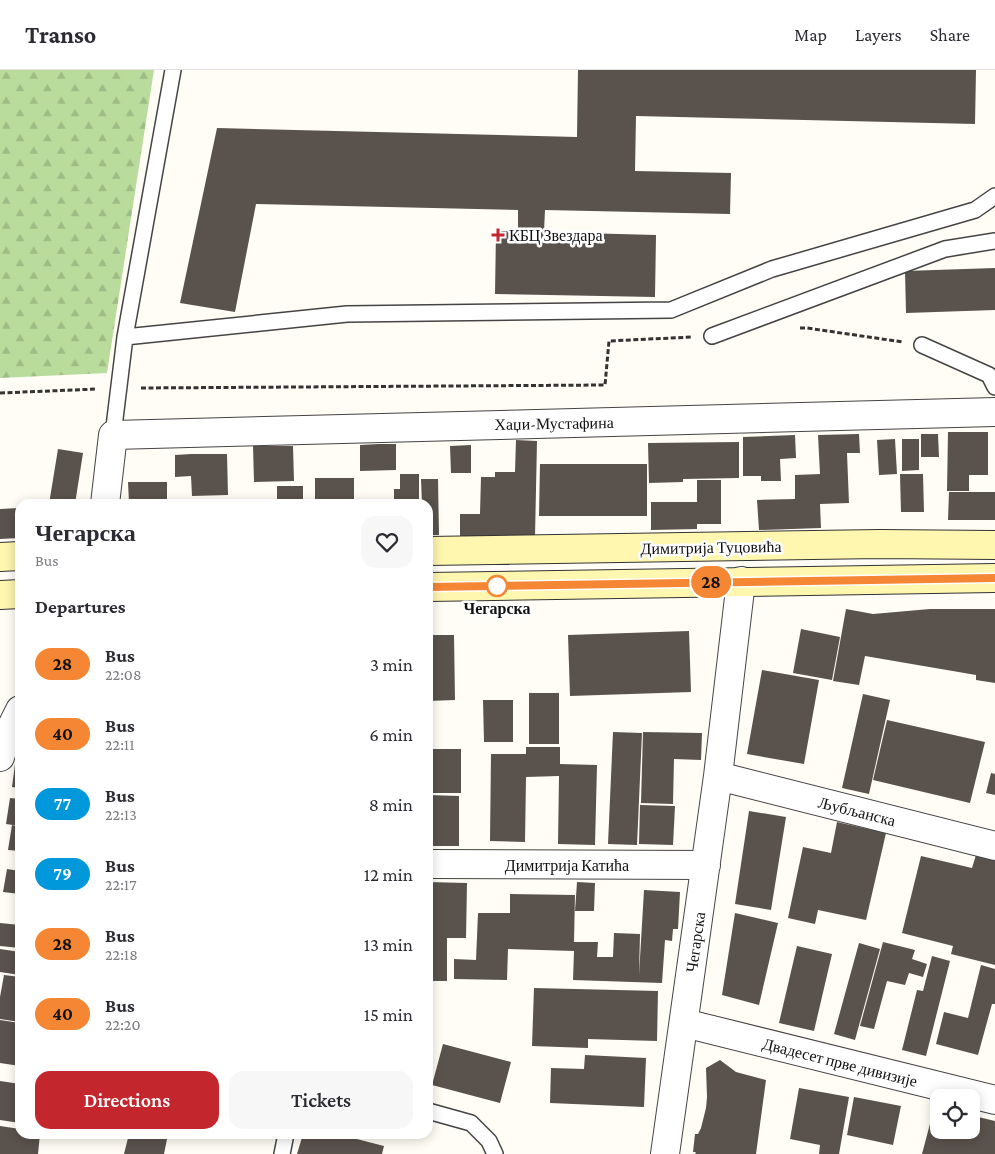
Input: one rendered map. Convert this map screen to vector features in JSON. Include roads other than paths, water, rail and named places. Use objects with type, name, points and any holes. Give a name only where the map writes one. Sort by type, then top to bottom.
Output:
[{"type":"main road","name":"Димитрија Туцовића","points":[[433,551],[880,544],[995,545]]},
{"type":"main road","points":[[0,557],[15,556]]},
{"type":"main road","points":[[433,587],[995,578]]},
{"type":"main road","points":[[0,595],[15,594]]},
{"type":"street","name":"Хаџи-Мустафина","points":[[113,435],[995,412]]},
{"type":"street","points":[[106,499],[113,435]]},
{"type":"street","name":"Чегарска","points":[[665,1154],[706,866],[742,581]]},
{"type":"street","points":[[0,757],[6,738],[15,720]]},
{"type":"street","name":"Љубљанска","points":[[718,776],[995,846]]},
{"type":"street","name":"Димитрија Катића","points":[[433,864],[706,866]]},
{"type":"street","name":"Двадесет прве дивизије","points":[[684,1023],[995,1100]]},
{"type":"lane","points":[[113,435],[125,337],[172,70]]},
{"type":"lane","points":[[125,337],[347,314],[671,310],[772,269],[975,210],[995,196]]},
{"type":"lane","points":[[712,336],[945,248],[995,241]]},
{"type":"lane","points":[[922,346],[990,375],[995,387]]},
{"type":"lane","points":[[433,1112],[471,1123],[489,1141],[495,1154]]},
{"type":"lane","points":[[282,1154],[285,1139]]},
{"type":"place","name":"КБЦ Звездара","points":[[498,235]]},
{"type":"place","name":"Чегарска","points":[[497,586]]}]
